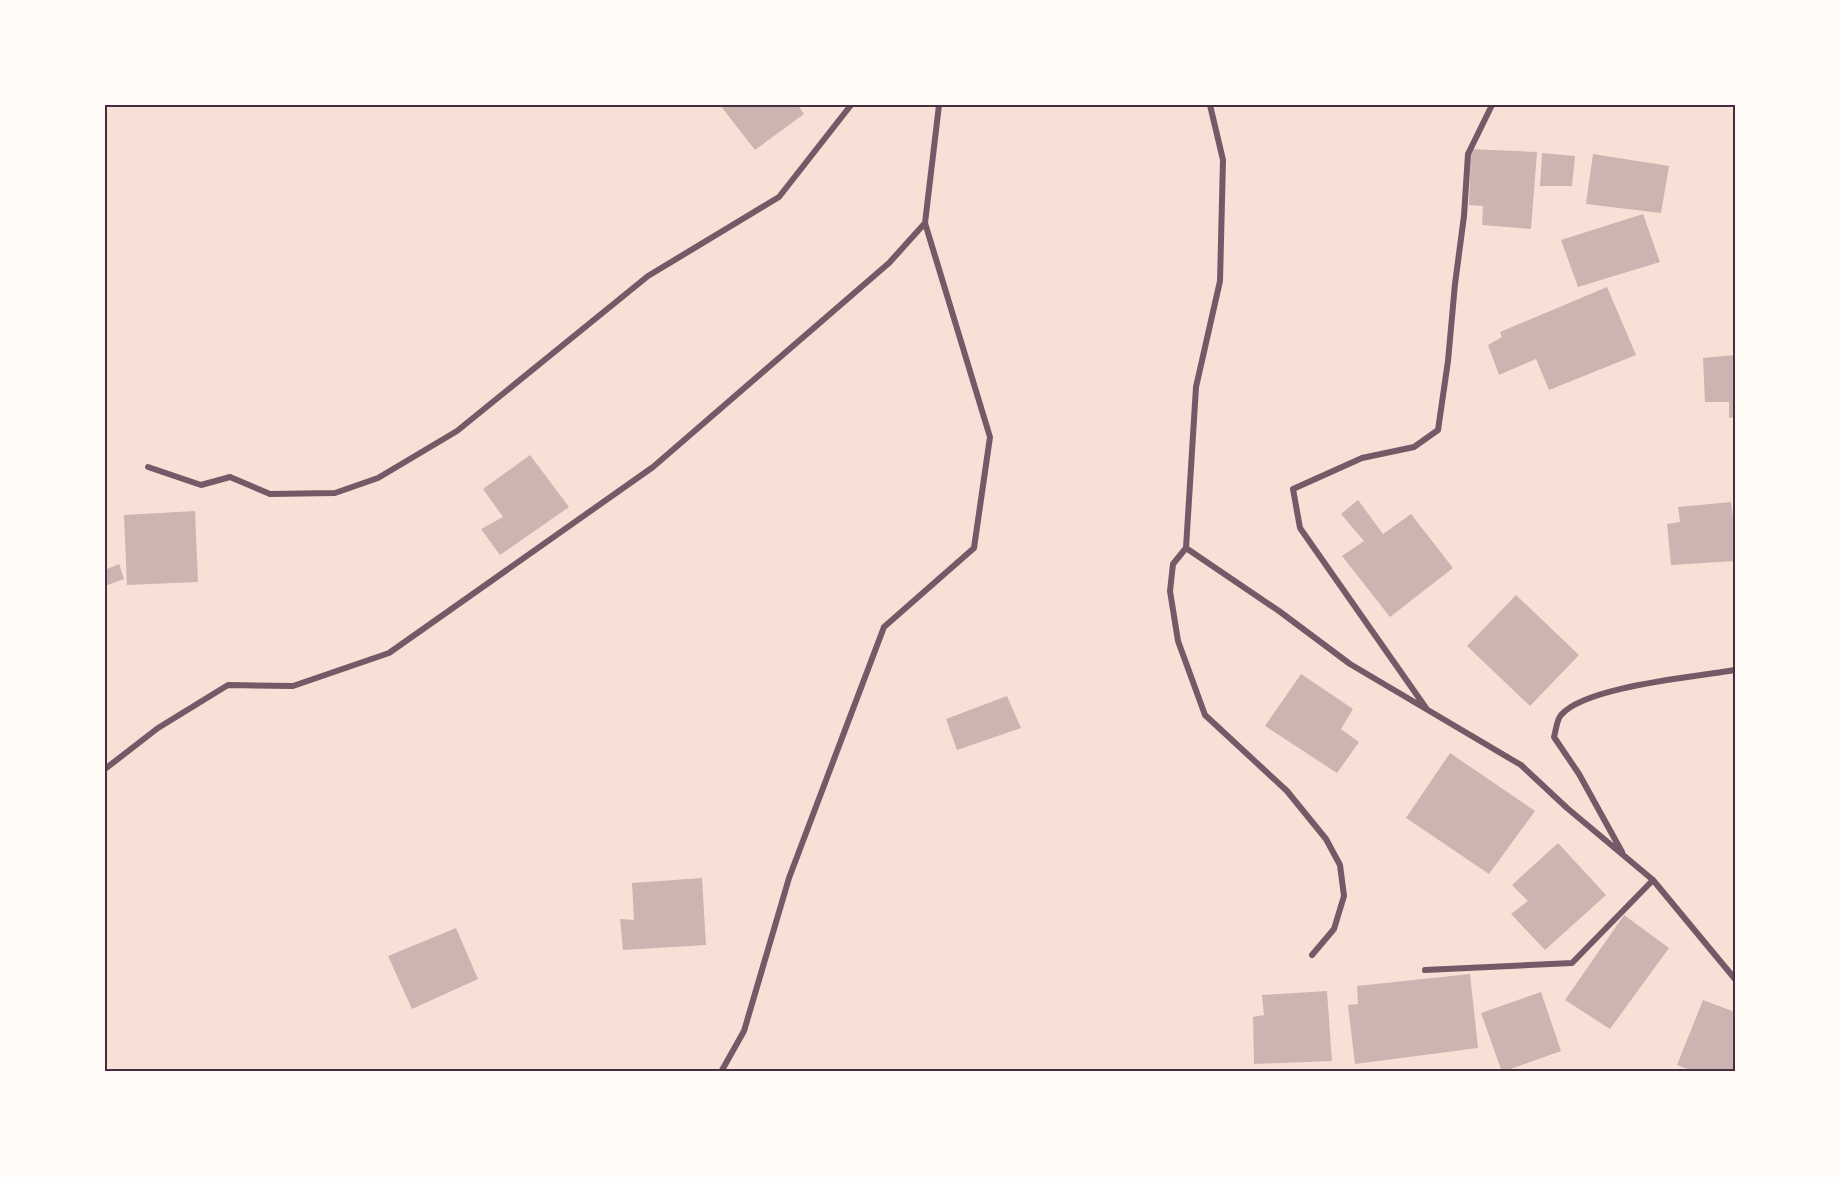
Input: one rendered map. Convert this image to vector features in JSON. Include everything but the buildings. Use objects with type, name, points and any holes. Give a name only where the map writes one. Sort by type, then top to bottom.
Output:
[{"type":"street","points":[[148,467],[201,484],[230,477],[270,494],[334,493],[378,478],[457,431],[648,276],[779,196],[851,105]]},
{"type":"street","points":[[721,1072],[744,1031],[789,878],[884,627],[974,548],[990,437],[925,223],[939,105]]},
{"type":"street","points":[[1210,105],[1224,160],[1220,281],[1196,387],[1186,548],[1173,564],[1170,591],[1178,641],[1205,715],[1287,791],[1326,839],[1340,865],[1344,896],[1334,929],[1312,955]]},
{"type":"street","points":[[1427,710],[1300,528],[1293,489],[1362,458],[1414,447],[1438,430],[1464,216],[1468,154],[1492,105]]},
{"type":"street","points":[[105,769],[158,728],[228,685],[293,686],[389,653],[653,467],[889,263],[925,223]]},
{"type":"street","points":[[1186,548],[1279,611],[1350,663],[1521,765],[1567,808],[1653,880],[1735,979]]},
{"type":"street","points":[[1623,856],[1579,774],[1554,736],[1560,715],[1581,701],[1615,690],[1735,670]]},
{"type":"street","points":[[1425,970],[1572,963],[1653,880]]}]
